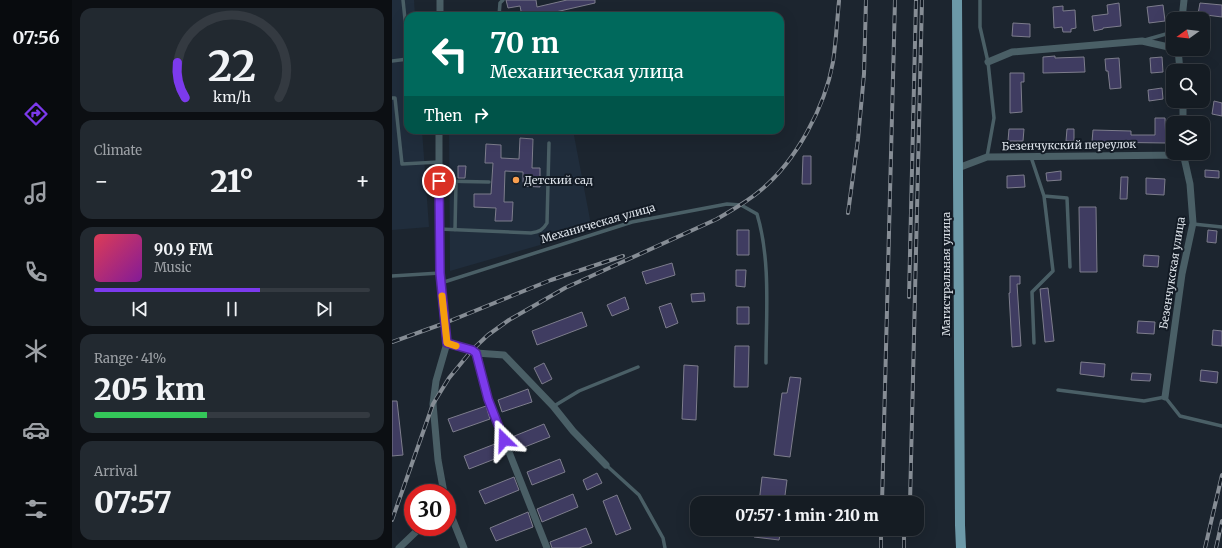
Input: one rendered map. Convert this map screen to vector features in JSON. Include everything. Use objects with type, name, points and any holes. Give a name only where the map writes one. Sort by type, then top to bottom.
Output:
[{"type":"main road","name":"Магистральная улица","points":[[957,0],[961,548]]},
{"type":"street","points":[[440,0],[440,12]]},
{"type":"street","points":[[1183,12],[1184,0]]},
{"type":"street","points":[[988,62],[1012,52],[1142,41],[1166,46]]},
{"type":"street","points":[[440,134],[440,273],[447,343],[436,381],[433,404],[438,460],[442,484]]},
{"type":"street","name":"Безенчукский переулок","points":[[958,168],[987,157],[1166,154]]},
{"type":"street","name":"Безенчукская улица","points":[[1165,397],[1182,274],[1193,224],[1190,184],[1184,160]]},
{"type":"street","points":[[447,343],[472,350],[476,353],[504,355],[553,406],[573,431],[606,465]]},
{"type":"street","points":[[476,353],[488,399],[547,548]]},
{"type":"street","points":[[456,528],[464,548]]},
{"type":"street","points":[[399,548],[412,536]]},
{"type":"lane","points":[[403,0],[404,12]]},
{"type":"lane","points":[[499,12],[500,3],[503,0]]},
{"type":"lane","points":[[980,0],[980,27],[988,62],[994,118],[987,157]]},
{"type":"lane","points":[[1142,41],[1166,34]]},
{"type":"lane","points":[[392,61],[404,60]]},
{"type":"lane","points":[[392,98],[395,98],[402,164],[439,162]]},
{"type":"lane","points":[[439,229],[532,233],[538,232],[544,228],[547,223],[549,143]]},
{"type":"lane","points":[[1030,156],[1044,196],[1052,271],[1032,292],[1034,343]]},
{"type":"lane","points":[[439,181],[489,182]]},
{"type":"lane","points":[[455,230],[456,182]]},
{"type":"lane","points":[[1044,196],[1067,198],[1070,267]]},
{"type":"lane","name":"Механическая улица","points":[[441,283],[632,222],[727,204],[741,205],[757,214],[761,227],[766,259],[766,363]]},
{"type":"lane","points":[[1193,224],[1222,227]]},
{"type":"lane","points":[[392,276],[440,273]]},
{"type":"lane","points":[[553,406],[579,391],[638,367]]},
{"type":"lane","points":[[1058,390],[1144,401],[1165,397],[1180,416],[1222,426]]},
{"type":"lane","points":[[606,465],[639,495],[663,538],[665,548]]},
{"type":"shaded area","points":[[392,0],[414,0],[415,12],[404,12],[404,134],[422,134],[429,227],[392,230]]},
{"type":"shaded area","name":"Детский сад","points":[[449,134],[574,134],[592,230],[450,271]]},
{"type":"building","points":[[506,0],[536,0],[537,7],[567,0],[595,0],[595,3],[556,12],[521,12],[520,6],[508,8]]},
{"type":"building","points":[[1119,3],[1121,26],[1103,28],[1094,31],[1092,16],[1108,14],[1107,5]]},
{"type":"building","points":[[1200,3],[1222,5],[1222,17],[1210,16],[1210,12],[1198,12]]},
{"type":"building","points":[[1163,5],[1165,21],[1149,23],[1147,7]]},
{"type":"building","points":[[1063,6],[1063,11],[1075,10],[1076,28],[1071,29],[1071,32],[1063,32],[1062,27],[1054,28],[1053,7]]},
{"type":"building","points":[[1013,23],[1030,24],[1030,37],[1012,36]]},
{"type":"building","points":[[1055,56],[1055,58],[1084,57],[1085,72],[1043,73],[1043,57]]},
{"type":"building","points":[[1162,57],[1163,72],[1151,73],[1150,58]]},
{"type":"building","points":[[1119,58],[1121,88],[1110,89],[1105,59]]},
{"type":"building","points":[[1010,73],[1024,73],[1024,82],[1021,82],[1022,112],[1010,113]]},
{"type":"building","points":[[1162,88],[1163,99],[1149,101],[1148,90]]},
{"type":"building","points":[[1214,101],[1222,103],[1222,116],[1212,114]]},
{"type":"building","points":[[1155,118],[1165,118],[1166,143],[1092,142],[1093,130],[1131,131],[1131,135],[1155,135]]},
{"type":"building","points":[[1009,129],[1024,129],[1023,141],[1008,141]]},
{"type":"building","points":[[1067,129],[1074,129],[1074,141],[1066,141]]},
{"type":"building","points":[[520,138],[533,139],[532,168],[540,168],[540,187],[523,186],[523,172],[505,171],[504,202],[513,202],[512,221],[495,221],[496,208],[474,207],[474,194],[491,194],[493,163],[485,163],[486,144],[501,145],[501,158],[519,159]]},
{"type":"building","points":[[803,156],[811,156],[811,184],[802,184]]},
{"type":"building","points":[[458,166],[466,166],[465,178],[458,178]]},
{"type":"building","points":[[1205,170],[1219,171],[1219,178],[1205,177]]},
{"type":"building","points":[[1061,171],[1061,180],[1047,181],[1046,173]]},
{"type":"building","points":[[1024,175],[1025,187],[1007,188],[1007,176]]},
{"type":"building","points":[[1121,177],[1128,177],[1127,199],[1120,199]]},
{"type":"building","points":[[1146,178],[1165,179],[1164,195],[1146,194]]},
{"type":"building","points":[[1079,207],[1096,207],[1097,272],[1080,272]]},
{"type":"building","points":[[737,230],[749,230],[749,255],[737,255]]},
{"type":"building","points":[[1208,230],[1217,231],[1216,243],[1207,242]]},
{"type":"building","points":[[1144,255],[1159,256],[1158,267],[1143,266]]},
{"type":"building","points":[[672,263],[675,275],[646,284],[642,272]]},
{"type":"building","points":[[736,270],[746,270],[745,287],[736,286]]},
{"type":"building","points":[[1010,276],[1020,276],[1020,284],[1017,284],[1021,346],[1012,347],[1009,293]]},
{"type":"building","points":[[1048,288],[1054,341],[1045,342],[1040,289]]},
{"type":"building","points":[[704,293],[705,301],[692,302],[691,294]]},
{"type":"building","points":[[625,297],[629,309],[612,316],[607,305]]},
{"type":"building","points":[[671,303],[678,323],[666,328],[659,307]]},
{"type":"building","points":[[737,307],[749,307],[749,324],[737,324]]},
{"type":"building","points":[[582,312],[587,326],[537,345],[532,331]]},
{"type":"building","points":[[1138,321],[1155,322],[1154,334],[1137,333]]},
{"type":"building","points":[[1213,330],[1222,331],[1222,346],[1212,345]]},
{"type":"building","points":[[735,346],[749,346],[748,387],[734,387]]},
{"type":"building","points":[[1081,362],[1105,364],[1104,377],[1080,374]]},
{"type":"building","points":[[544,363],[552,379],[542,384],[534,368]]},
{"type":"building","points":[[684,365],[698,366],[696,420],[682,419]]},
{"type":"building","points":[[1201,370],[1218,372],[1217,383],[1200,381]]},
{"type":"building","points":[[1132,373],[1151,374],[1150,381],[1131,380]]},
{"type":"building","points":[[790,377],[801,378],[790,457],[774,455],[782,393],[787,393]]},
{"type":"building","points":[[528,389],[532,402],[502,412],[498,400]]},
{"type":"building","points":[[392,401],[397,401],[403,455],[392,456]]},
{"type":"building","points":[[486,406],[490,419],[453,432],[448,419]]},
{"type":"building","points":[[544,424],[550,437],[517,450],[512,437]]},
{"type":"building","points":[[500,442],[505,455],[469,469],[464,456]]},
{"type":"building","points":[[560,459],[565,472],[532,485],[527,472]]},
{"type":"building","points":[[597,473],[602,483],[587,490],[583,480]]},
{"type":"building","points":[[514,477],[519,490],[485,504],[479,491]]},
{"type":"building","points":[[762,477],[787,480],[785,496],[760,496]]},
{"type":"building","points":[[573,494],[578,507],[542,522],[537,509]]},
{"type":"building","points":[[617,495],[631,529],[616,535],[603,501]]},
{"type":"building","points":[[528,512],[533,527],[496,541],[490,528]]},
{"type":"building","points":[[586,528],[592,543],[579,548],[552,548],[550,542]]},
{"type":"building","points":[[754,536],[780,536],[779,540]]},
{"type":"railway","points":[[848,213],[858,139],[864,74],[866,0]]},
{"type":"railway","points":[[882,496],[895,0]]},
{"type":"railway","points":[[909,297],[916,0]]},
{"type":"railway","points":[[910,496],[922,0]]},
{"type":"railway","points":[[392,520],[433,404],[449,378],[472,350],[488,335],[509,320],[565,288],[717,219],[756,194],[774,178],[797,149],[816,115],[823,97],[833,62],[839,1]]},
{"type":"railway","points":[[392,342],[445,323],[551,280],[623,256]]},
{"type":"railway","points":[[1205,548],[1222,475]]},
{"type":"railway","points":[[1216,548],[1222,521]]},
{"type":"railway","points":[[881,536],[881,548]]},
{"type":"railway","points":[[904,536],[904,548]]},
{"type":"slow traffic","points":[[442,296],[447,343],[456,346]]},
{"type":"place","name":"Детский сад","points":[[516,180]]},
{"type":"route","points":[[439,181],[440,273],[447,343],[472,350],[476,353],[488,399],[504,440]]}]
